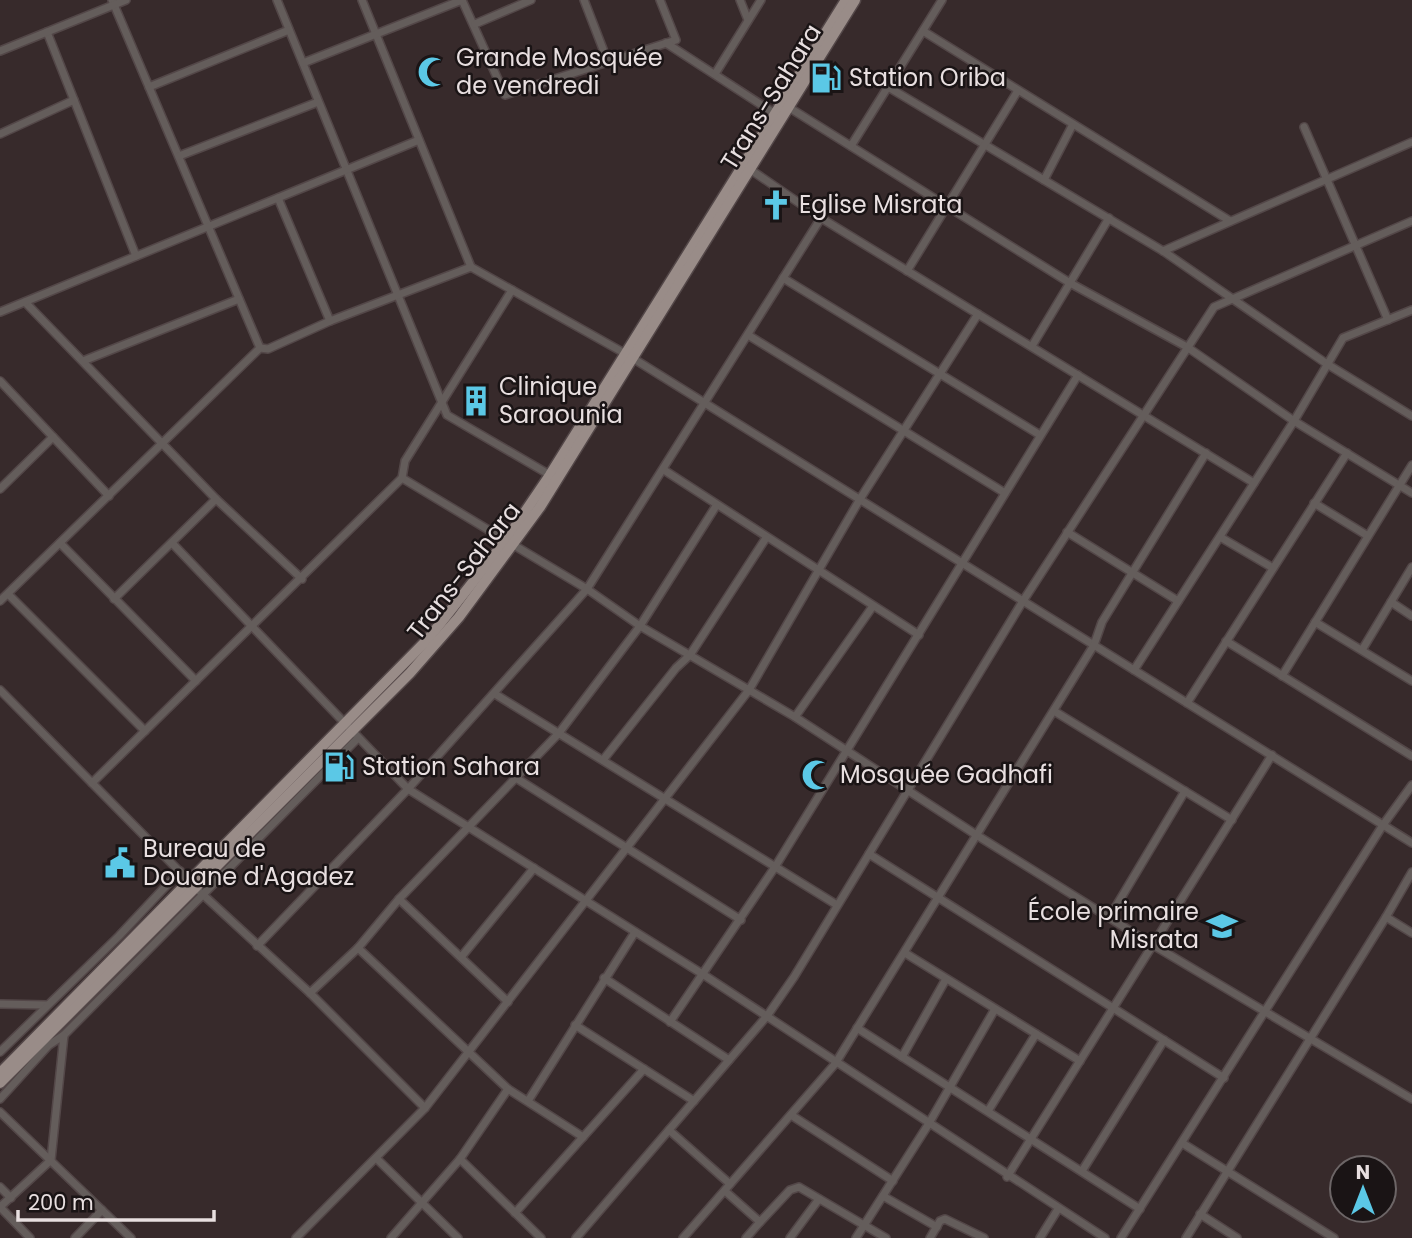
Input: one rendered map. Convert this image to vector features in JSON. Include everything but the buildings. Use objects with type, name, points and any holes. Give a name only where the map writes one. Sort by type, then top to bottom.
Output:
[{"type":"main road","name":"Trans-Sahara","points":[[786,105],[846,0]]},
{"type":"main road","name":"Trans-Sahara","points":[[0,1083],[351,731],[509,542],[630,356],[778,116],[855,0]]},
{"type":"main road","name":"Trans-Sahara","points":[[727,199],[751,170],[778,116]]},
{"type":"main road","name":"Trans-Sahara","points":[[509,542],[550,475],[564,460]]},
{"type":"main road","name":"Trans-Sahara","points":[[2,1067],[196,887]]},
{"type":"street","points":[[0,51],[113,2],[126,0]]},
{"type":"street","points":[[277,0],[447,415],[550,475]]},
{"type":"street","points":[[362,0],[471,267],[630,356],[1412,843]]},
{"type":"street","points":[[303,63],[462,0],[505,95],[676,40],[660,0]]},
{"type":"street","points":[[475,24],[531,0]]},
{"type":"street","points":[[584,0],[608,62]]},
{"type":"street","points":[[740,0],[748,20]]},
{"type":"street","points":[[715,75],[761,0]]},
{"type":"street","points":[[851,146],[942,0]]},
{"type":"street","points":[[113,2],[260,348]]},
{"type":"street","points":[[149,87],[289,30]]},
{"type":"street","points":[[923,31],[1017,92],[1230,221]]},
{"type":"street","points":[[47,32],[136,256]]},
{"type":"street","points":[[666,43],[778,116]]},
{"type":"street","points":[[888,87],[1163,251],[1327,365],[1412,416]]},
{"type":"street","points":[[908,271],[1017,92]]},
{"type":"street","points":[[0,134],[74,100]]},
{"type":"street","points":[[178,156],[318,102]]},
{"type":"street","points":[[786,105],[1070,283],[1187,347],[1294,421],[1412,493]]},
{"type":"street","points":[[1044,180],[1072,126]]},
{"type":"street","points":[[1304,127],[1388,320]]},
{"type":"street","points":[[0,312],[419,141]]},
{"type":"street","points":[[1163,251],[1412,142]]},
{"type":"street","points":[[751,170],[821,218],[1254,483]]},
{"type":"street","points":[[278,198],[330,321]]},
{"type":"street","points":[[257,946],[408,789],[587,589],[821,218]]},
{"type":"street","points":[[1032,346],[1109,218]]},
{"type":"street","points":[[576,1238],[767,1016],[794,977],[1023,601],[1214,307],[1412,221]]},
{"type":"street","points":[[260,348],[268,349],[330,321],[471,267]]},
{"type":"street","points":[[783,278],[1041,435]]},
{"type":"street","points":[[92,783],[402,478],[405,461],[512,290]]},
{"type":"street","points":[[83,361],[239,299]]},
{"type":"street","points":[[25,302],[215,499],[302,579]]},
{"type":"street","points":[[1134,670],[1294,421],[1343,338],[1412,310]]},
{"type":"street","points":[[296,1238],[425,1108],[749,690],[860,499],[978,314]]},
{"type":"street","points":[[748,335],[1005,494]]},
{"type":"street","points":[[0,601],[260,348]]},
{"type":"street","points":[[670,1022],[775,867],[1077,374]]},
{"type":"street","points":[[1,384],[109,496]]},
{"type":"street","points":[[0,489],[52,437]]},
{"type":"street","points":[[683,1238],[835,1064],[1054,711],[1094,645],[1102,622],[1206,453]]},
{"type":"street","points":[[1186,702],[1346,453]]},
{"type":"street","points":[[1282,676],[1412,465]]},
{"type":"street","points":[[664,470],[919,635]]},
{"type":"street","points":[[402,478],[587,589],[640,626],[795,717],[1153,945],[1410,1097],[1412,1088]]},
{"type":"street","points":[[114,599],[215,499]]},
{"type":"street","points":[[1314,503],[1368,536]]},
{"type":"street","points":[[310,993],[358,948],[399,899],[559,733],[640,626],[716,506]]},
{"type":"street","points":[[1067,532],[1178,601]]},
{"type":"street","points":[[1220,537],[1272,568]]},
{"type":"street","points":[[603,761],[676,668],[690,655],[766,538]]},
{"type":"street","points":[[60,543],[196,681]]},
{"type":"street","points":[[172,543],[408,789],[704,975],[1007,1177],[1105,1238]]},
{"type":"street","points":[[1362,650],[1412,567]]},
{"type":"street","points":[[8,594],[145,731]]},
{"type":"street","points":[[1391,602],[1412,616]]},
{"type":"street","points":[[795,717],[873,606]]},
{"type":"street","points":[[1315,622],[1412,681]]},
{"type":"street","points":[[1226,641],[1412,755]]},
{"type":"street","points":[[0,690],[180,872],[310,993],[425,1108]]},
{"type":"street","points":[[495,694],[837,905]]},
{"type":"street","points":[[1054,711],[1232,820]]},
{"type":"street","points":[[0,1099],[49,1045],[64,1035],[196,887],[351,731]]},
{"type":"street","points":[[1007,1177],[1272,755]]},
{"type":"street","points":[[516,778],[741,920]]},
{"type":"street","points":[[1121,1238],[1383,825],[1412,785]]},
{"type":"street","points":[[1109,918],[1185,791]]},
{"type":"street","points":[[869,854],[1224,1078]]},
{"type":"street","points":[[461,956],[534,868]]},
{"type":"street","points":[[0,1052],[180,872]]},
{"type":"street","points":[[1186,1238],[1412,872]]},
{"type":"street","points":[[399,899],[508,1002]]},
{"type":"street","points":[[1386,917],[1412,933]]},
{"type":"street","points":[[528,1101],[635,932]]},
{"type":"street","points":[[358,948],[508,1088],[583,1138]]},
{"type":"street","points":[[905,953],[1080,1061]]},
{"type":"street","points":[[604,978],[729,1060]]},
{"type":"street","points":[[902,1057],[946,979]]},
{"type":"street","points":[[0,1004],[47,1005]]},
{"type":"street","points":[[856,1238],[928,1125],[995,1009]]},
{"type":"street","points":[[575,1025],[694,1101]]},
{"type":"street","points":[[858,1028],[1140,1209]]},
{"type":"street","points":[[988,1111],[1036,1034]]},
{"type":"street","points":[[30,1238],[0,1207],[51,1160],[64,1035]]},
{"type":"street","points":[[1082,1171],[1164,1040]]},
{"type":"street","points":[[515,1213],[644,1069]]},
{"type":"street","points":[[391,1238],[460,1159],[508,1088]]},
{"type":"street","points":[[0,1112],[131,1238]]},
{"type":"street","points":[[791,1115],[892,1181]]},
{"type":"street","points":[[669,1130],[760,1222]]},
{"type":"street","points":[[1182,1143],[1334,1238]]},
{"type":"street","points":[[376,1158],[458,1238]]},
{"type":"street","points":[[460,1159],[541,1238]]},
{"type":"street","points":[[0,1187],[11,1198]]},
{"type":"street","points":[[746,1238],[795,1187],[886,1238]]},
{"type":"street","points":[[883,1196],[937,1227]]},
{"type":"street","points":[[790,1238],[819,1199]]},
{"type":"street","points":[[1040,1238],[1058,1209]]},
{"type":"street","points":[[75,1238],[102,1210]]},
{"type":"street","points":[[1200,1214],[1237,1238]]},
{"type":"street","points":[[930,1238],[940,1221],[953,1221],[984,1238]]},
{"type":"place","name":"Grande Mosquée de vendredi","points":[[433,72]]},
{"type":"place","name":"Station Oriba","points":[[826,78]]},
{"type":"place","name":"Eglise Misrata","points":[[776,205]]},
{"type":"place","name":"Clinique Saraounia","points":[[476,401]]},
{"type":"place","name":"Station Sahara","points":[[339,767]]},
{"type":"place","name":"Mosquée Gadhafi","points":[[817,775]]},
{"type":"place","name":"Bureau de Douane d'Agadez","points":[[120,863]]},
{"type":"place","name":"École primaire Misrata","points":[[1222,926]]}]
